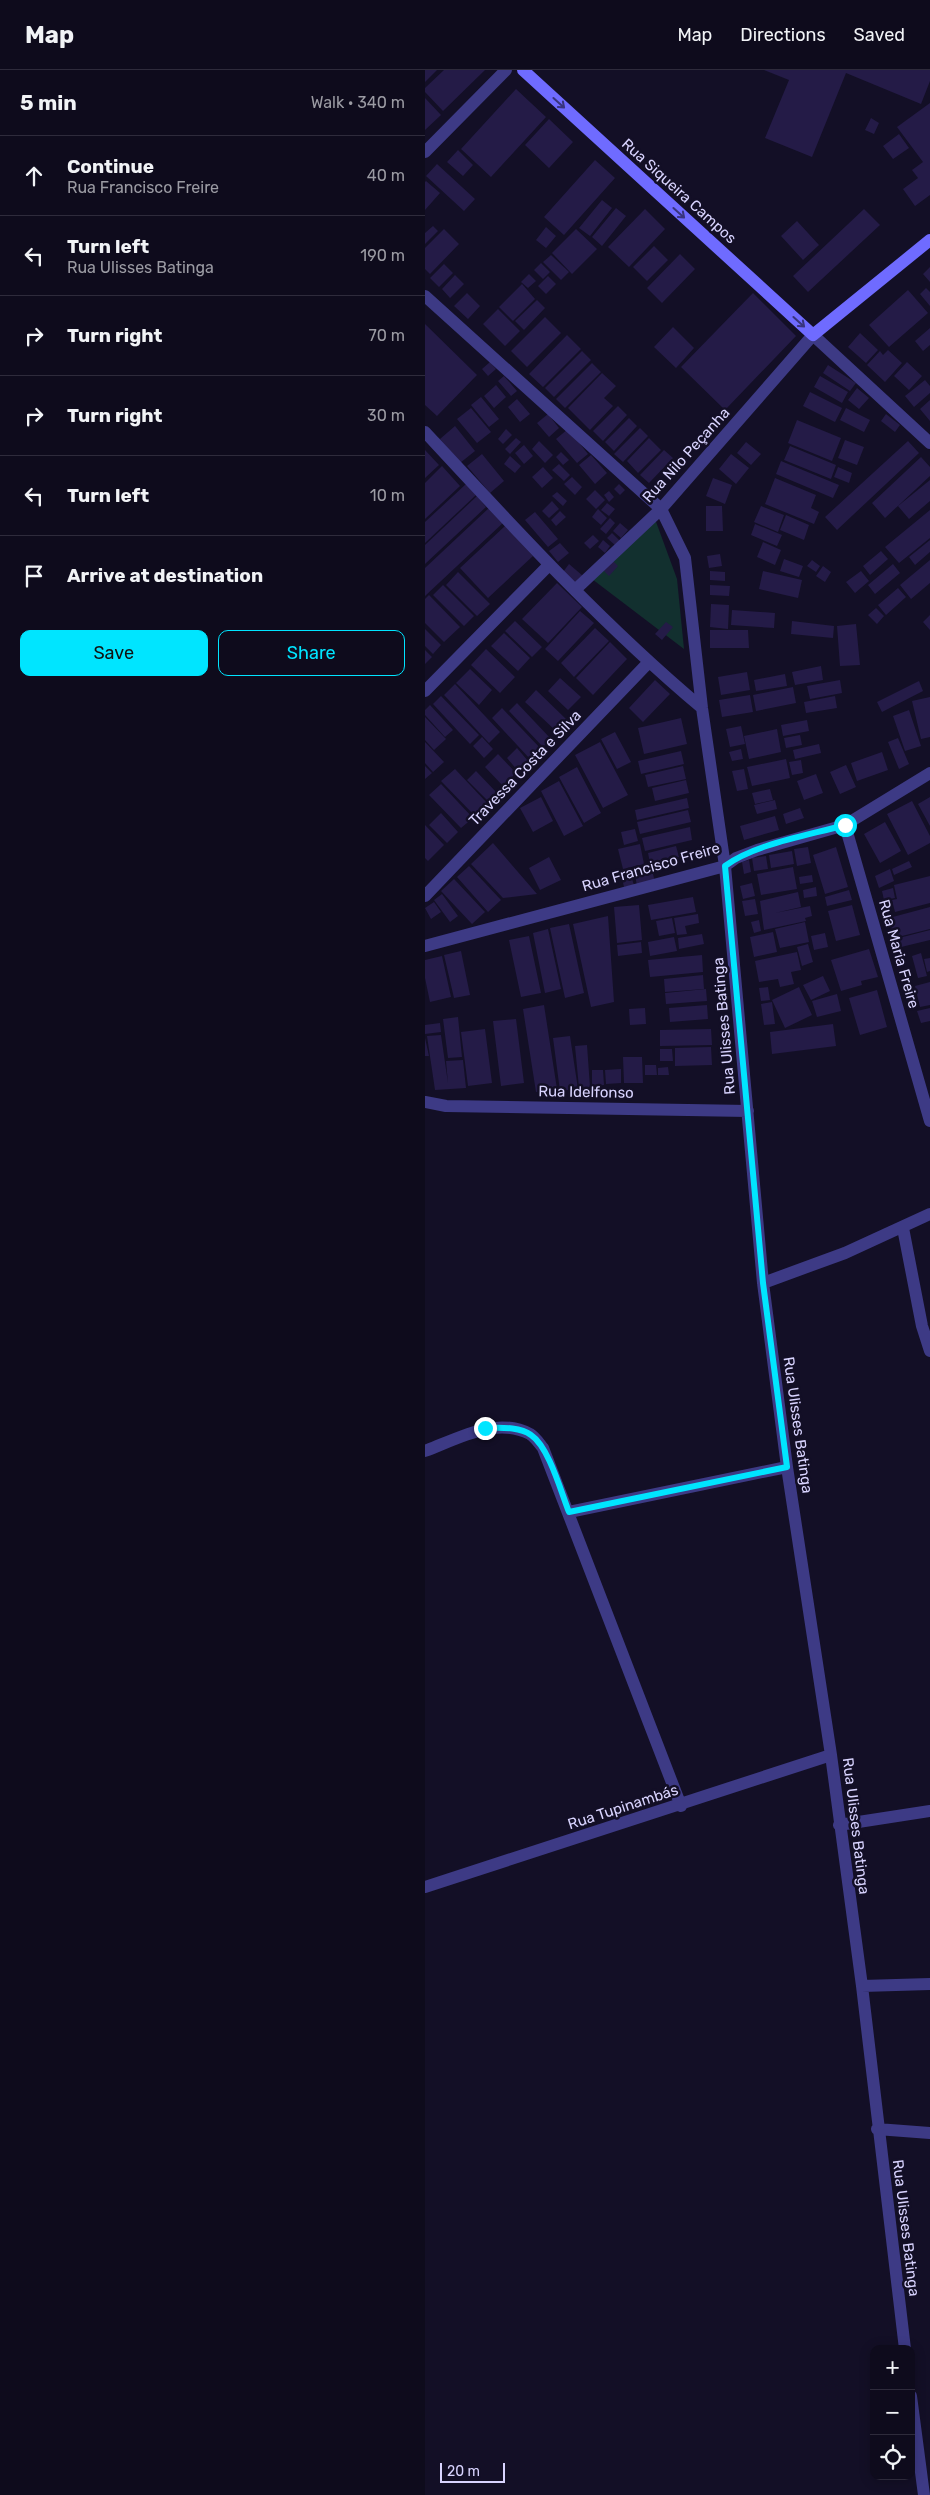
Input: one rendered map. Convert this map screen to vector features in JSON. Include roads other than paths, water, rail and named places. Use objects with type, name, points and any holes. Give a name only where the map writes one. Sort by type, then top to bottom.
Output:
[{"type":"main road","name":"Rua Siqueira Campos","points":[[523,70],[813,335]]},
{"type":"main road","points":[[813,335],[930,240]]},
{"type":"street","points":[[425,152],[506,70]]},
{"type":"street","points":[[425,296],[661,509]]},
{"type":"street","points":[[813,335],[930,443]]},
{"type":"street","name":"Rua Nilo Peçanha","points":[[575,590],[661,509],[813,335]]},
{"type":"street","points":[[425,432],[549,565],[649,663],[702,708]]},
{"type":"street","name":"Rua Ulisses Batinga","points":[[661,509],[685,558],[702,708],[725,866],[763,1283],[787,1467],[831,1756],[904,2345]]},
{"type":"street","points":[[425,690],[549,565]]},
{"type":"street","name":"Travessa Costa e Silva","points":[[425,896],[649,663]]},
{"type":"street","name":"Rua Francisco Freire","points":[[425,946],[725,866],[736,858],[757,850],[845,825],[930,773]]},
{"type":"street","name":"Rua Maria Freire","points":[[845,825],[930,1121]]},
{"type":"street","name":"Rua Idelfonso","points":[[425,1102],[446,1106],[748,1111]]},
{"type":"street","points":[[763,1283],[845,1253],[930,1214]]},
{"type":"street","points":[[903,1228],[926,1323],[930,1351]]},
{"type":"street","points":[[425,1451],[485,1428],[502,1427],[531,1434],[543,1448],[681,1806]]},
{"type":"street","points":[[569,1512],[787,1467]]},
{"type":"street","name":"Rua Tupinambás","points":[[425,1887],[681,1806],[831,1756]]},
{"type":"street","points":[[839,1825],[930,1811]]},
{"type":"street","points":[[861,1986],[930,1984]]},
{"type":"street","points":[[877,2129],[930,2133]]},
{"type":"street","points":[[915,2426],[924,2495]]}]
